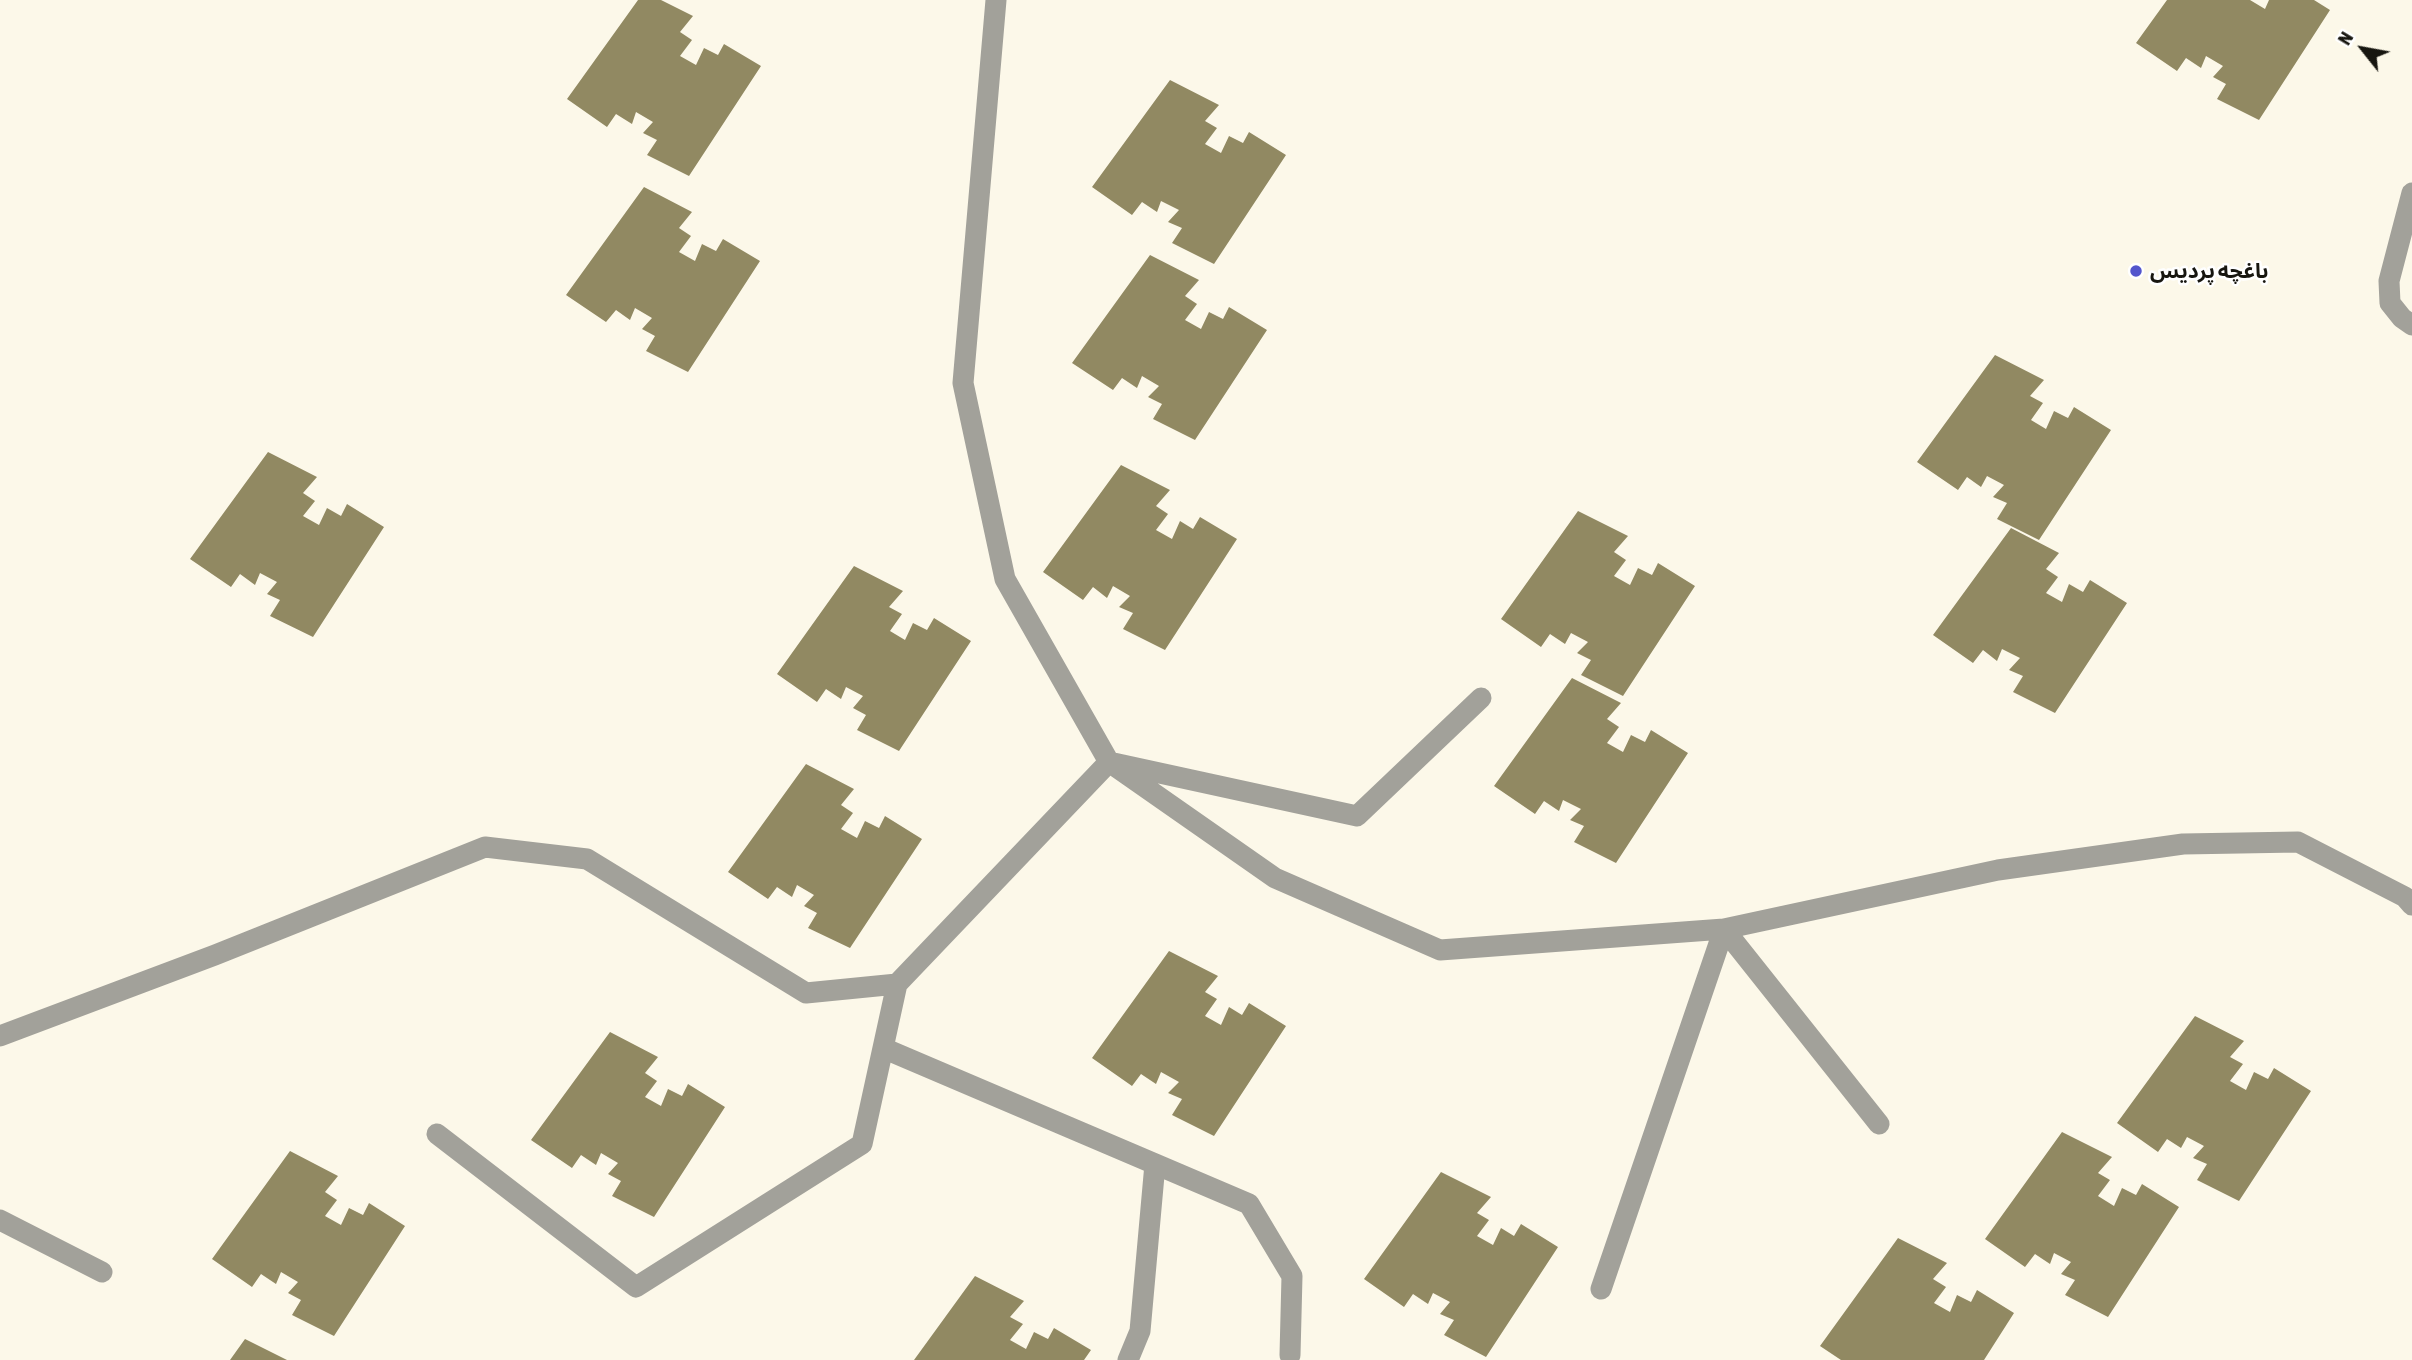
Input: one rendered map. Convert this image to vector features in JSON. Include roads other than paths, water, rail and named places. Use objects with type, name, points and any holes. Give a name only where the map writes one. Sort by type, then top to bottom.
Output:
[{"type":"street","points":[[996,0],[963,383],[1005,579],[1109,762],[1275,878],[1440,950],[1724,929],[1998,870],[2183,844],[2298,842],[2405,897],[2412,905]]},
{"type":"street","points":[[2412,193],[2389,281],[2390,303],[2402,318],[2412,325]]},
{"type":"street","points":[[1109,762],[1357,816],[1481,698]]},
{"type":"street","points":[[437,1134],[636,1287],[862,1144],[897,984],[1109,762]]},
{"type":"street","points":[[0,1036],[215,955],[485,847],[587,859],[806,993],[897,984]]},
{"type":"street","points":[[1724,929],[1880,1124]]},
{"type":"street","points":[[1601,1289],[1724,929]]},
{"type":"street","points":[[883,1048],[1249,1204],[1292,1276],[1290,1355]]},
{"type":"street","points":[[1128,1360],[1140,1331],[1155,1164]]},
{"type":"street","points":[[0,1220],[102,1272]]},
{"type":"place","name":"باغچه پردیس","points":[[2136,271]]}]
